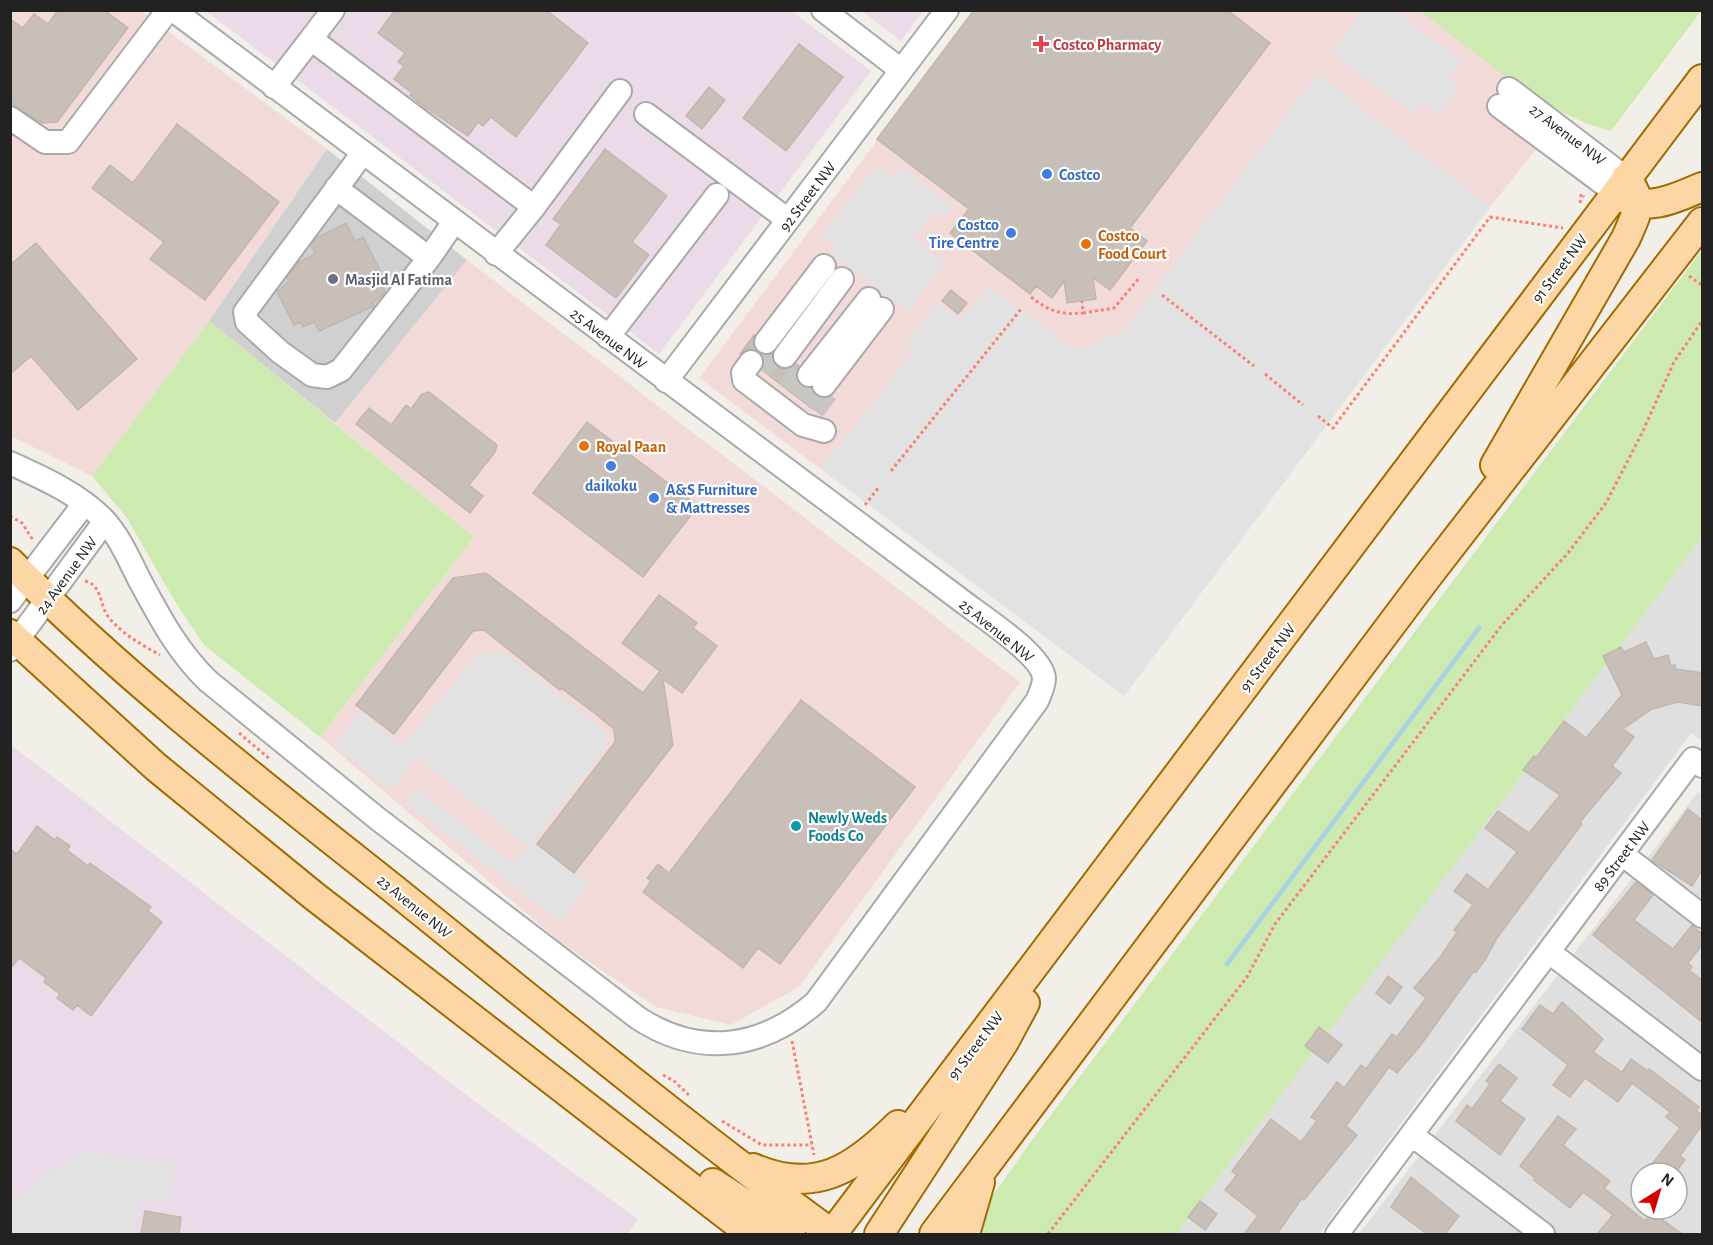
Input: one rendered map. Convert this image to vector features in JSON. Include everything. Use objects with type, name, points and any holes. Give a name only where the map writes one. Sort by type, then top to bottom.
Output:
[{"type":"main road","name":"91 Street NW","points":[[832,1234],[1074,913],[1627,192],[1702,79]]},
{"type":"main road","points":[[1427,577],[1509,441],[1626,238],[1627,192],[1680,197],[1702,187]]},
{"type":"main road","points":[[934,1234],[1128,979],[1427,577],[1702,222]]},
{"type":"main road","name":"23 Avenue NW","points":[[15,586],[49,600],[201,735],[728,1157],[832,1234]]},
{"type":"main road","points":[[16,638],[156,767],[314,896],[751,1234]]},
{"type":"main road","points":[[879,1234],[1004,1042],[1074,913]]},
{"type":"main road","points":[[728,1157],[772,1177],[802,1180],[818,1178],[856,1163],[965,1058]]},
{"type":"main road","points":[[540,1071],[791,1234]]},
{"type":"main road","points":[[965,1234],[986,1163]]},
{"type":"main road","points":[[669,1171],[717,1234]]},
{"type":"street","points":[[10,118],[45,142],[68,142],[168,10]]},
{"type":"street","name":"25 Avenue NW","points":[[173,10],[362,154],[958,598],[1031,656],[1041,669],[1043,687],[1037,701],[816,1002],[788,1024]]},
{"type":"street","points":[[274,87],[333,10]]},
{"type":"street","points":[[823,10],[902,70]]},
{"type":"street","name":"92 Street NW","points":[[666,381],[947,10]]},
{"type":"street","points":[[311,39],[534,207]]},
{"type":"street","points":[[496,254],[620,92]]},
{"type":"street","name":"27 Avenue NW","points":[[1504,98],[1627,192]]},
{"type":"street","points":[[646,114],[788,220]]},
{"type":"street","points":[[362,154],[245,312],[246,322],[280,352],[312,375],[327,377],[341,370],[429,258],[454,222]]},
{"type":"street","points":[[336,188],[429,258]]},
{"type":"street","points":[[608,337],[717,195]]},
{"type":"street","points":[[800,367],[858,291],[800,367]]},
{"type":"street","points":[[782,396],[825,431]]},
{"type":"street","points":[[10,463],[45,480],[84,504],[105,521],[124,550],[170,637],[186,660],[225,695],[369,812],[660,1032],[684,1041],[753,1039],[788,1024]]},
{"type":"street","name":"24 Avenue NW","points":[[15,586],[84,504]]},
{"type":"street","name":"24 Avenue NW","points":[[16,638],[49,600],[105,521]]},
{"type":"street","name":"89 Street NW","points":[[1338,1234],[1622,854],[1698,763]]},
{"type":"street","points":[[1622,854],[1702,916]]},
{"type":"street","points":[[1549,952],[1702,1069]]},
{"type":"street","points":[[1412,1135],[1543,1234]]},
{"type":"path","points":[[1318,416],[1334,428],[1490,217],[1563,228]]},
{"type":"path","points":[[1684,272],[1702,285]]},
{"type":"path","points":[[1031,297],[1049,311],[1065,314],[1114,308],[1140,277]]},
{"type":"path","points":[[1162,295],[1254,366]]},
{"type":"path","points":[[1082,301],[1083,313]]},
{"type":"path","points":[[891,471],[1021,309]]},
{"type":"path","points":[[1048,1234],[1247,977],[1275,924],[1502,625],[1568,553],[1606,503],[1642,433],[1674,362],[1702,321]]},
{"type":"path","points":[[1265,374],[1303,405]]},
{"type":"path","points":[[864,507],[879,488]]},
{"type":"path","points":[[10,516],[22,523],[31,539]]},
{"type":"path","points":[[83,581],[88,581],[98,591],[109,619],[134,641],[160,655],[167,663]]},
{"type":"path","points":[[237,732],[273,762]]},
{"type":"path","points":[[715,1117],[762,1145],[787,1147],[812,1145],[788,1024]]},
{"type":"path","points":[[659,1073],[675,1081],[698,1102]]},
{"type":"shaded area","points":[[10,11],[141,11],[327,149],[209,321],[92,476],[11,436]]},
{"type":"shaded area","points":[[206,11],[791,11],[871,71],[659,354]]},
{"type":"shaded area","points":[[862,11],[923,11],[901,41]]},
{"type":"shaded area","points":[[974,11],[1420,11],[1563,115],[1490,207],[1124,696],[699,378]]},
{"type":"shaded area","points":[[1362,11],[1394,11],[1463,62],[1450,79],[1459,86],[1438,114],[1423,104],[1415,115],[1331,53]]},
{"type":"shaded area","points":[[1318,74],[1490,207],[1124,696],[821,469],[914,351],[905,343],[937,302],[961,320],[988,287],[1075,350],[1122,333]]},
{"type":"shaded area","points":[[327,149],[467,260],[335,423],[209,321]]},
{"type":"shaded area","points":[[876,166],[892,179],[902,167],[953,206],[943,219],[933,212],[913,238],[945,263],[908,312],[831,253],[836,246],[822,236]]},
{"type":"shaded area","points":[[467,260],[1020,682],[799,987],[731,1025],[656,1007],[560,942],[320,737],[474,537],[335,423]]},
{"type":"shaded area","points":[[1702,533],[1702,741],[1691,733],[1319,1234],[1166,1234]]},
{"type":"shaded area","points":[[504,652],[606,732],[606,749],[533,840],[590,884],[560,922],[405,802],[416,789],[513,863],[528,847],[417,757],[390,790],[334,745],[361,710],[403,746],[477,654]]},
{"type":"shaded area","points":[[10,744],[481,1106],[638,1219],[627,1234],[11,1234]]},
{"type":"shaded area","points":[[1698,792],[1702,795],[1702,1234],[1359,1234]]},
{"type":"shaded area","points":[[81,1151],[174,1164],[169,1202],[140,1199],[133,1234],[11,1234],[11,1202]]},
{"type":"green space","points":[[1702,10],[1611,131],[1586,123],[1536,97],[1420,11]]},
{"type":"green space","points":[[1702,250],[1702,537],[1176,1234],[975,1234],[993,1195],[1027,1147]]},
{"type":"green space","points":[[209,321],[474,537],[320,737],[204,645],[174,600],[127,518],[92,476]]},
{"type":"building","points":[[58,10],[104,10],[128,28],[57,122],[42,123],[10,102],[10,19],[23,28],[34,14],[48,24]]},
{"type":"building","points":[[395,10],[546,10],[588,43],[516,137],[491,117],[483,126],[478,122],[468,136],[423,106],[410,95],[412,93],[394,79],[404,66],[398,62],[405,53],[378,33]]},
{"type":"building","name":"Costco","points":[[974,10],[1227,10],[1270,43],[1130,228],[1147,241],[1110,290],[1093,278],[1096,299],[1067,303],[1064,281],[1052,298],[1036,286],[1030,294],[950,233],[969,209],[877,139]]},
{"type":"building","points":[[799,44],[843,77],[786,151],[743,118]]},
{"type":"building","points":[[709,87],[725,100],[702,129],[686,116]]},
{"type":"building","points":[[177,124],[279,202],[205,300],[150,259],[164,242],[92,188],[110,165],[133,183]]},
{"type":"building","points":[[605,149],[667,196],[632,242],[649,255],[616,298],[546,245],[561,224],[553,219]]},
{"type":"building","name":"Masjid Al Fatima","points":[[346,223],[355,241],[363,237],[382,274],[377,277],[385,291],[383,295],[373,303],[374,306],[319,331],[314,322],[303,327],[301,322],[294,325],[277,292],[289,281],[287,278],[299,262],[315,254],[311,246],[316,238]]},
{"type":"building","points":[[36,243],[137,359],[78,410],[31,356],[10,374],[10,265]]},
{"type":"building","points":[[951,290],[967,303],[958,314],[942,301]]},
{"type":"building","points":[[755,334],[753,341],[755,350],[746,350],[740,354]]},
{"type":"building","points":[[762,354],[772,354],[773,362],[783,369],[796,364],[799,366],[796,374],[800,385],[811,388],[815,395],[823,398],[814,410],[762,370],[764,363]]},
{"type":"building","points":[[429,392],[497,445],[495,452],[469,485],[483,496],[470,513],[356,424],[369,408],[391,425],[406,405],[411,409],[422,394]]},
{"type":"building","points":[[587,422],[698,506],[643,577],[533,493]]},
{"type":"building","points":[[486,573],[643,693],[660,671],[622,643],[659,595],[697,623],[693,628],[717,646],[682,693],[663,679],[673,745],[574,873],[537,844],[615,742],[614,729],[597,715],[561,688],[560,690],[484,630],[473,631],[394,734],[356,705],[453,578]]},
{"type":"building","points":[[1646,642],[1654,659],[1668,655],[1671,666],[1675,665],[1676,669],[1702,673],[1702,706],[1678,702],[1652,709],[1623,729],[1634,737],[1612,766],[1621,773],[1580,822],[1582,824],[1497,938],[1485,960],[1476,972],[1474,971],[1420,1046],[1397,1073],[1389,1067],[1346,1126],[1357,1135],[1304,1200],[1302,1198],[1277,1234],[1244,1234],[1258,1216],[1225,1190],[1237,1175],[1232,1171],[1271,1119],[1301,1142],[1317,1121],[1311,1117],[1337,1082],[1344,1088],[1361,1065],[1366,1069],[1392,1034],[1397,1037],[1426,998],[1414,988],[1441,956],[1457,932],[1454,930],[1473,905],[1454,891],[1467,874],[1488,890],[1517,852],[1485,828],[1498,811],[1529,833],[1560,795],[1523,770],[1534,756],[1536,758],[1564,721],[1586,738],[1622,695],[1603,656],[1621,647],[1624,652]]},
{"type":"building","name":"Newly Weds Foods Co","points":[[801,700],[915,787],[780,964],[758,948],[743,968],[643,892],[651,881],[647,878],[658,864],[669,873]]},
{"type":"building","points":[[1688,809],[1702,820],[1702,870],[1692,886],[1652,860]]},
{"type":"building","points":[[37,826],[55,840],[57,837],[70,846],[67,850],[88,866],[90,863],[151,907],[148,911],[162,922],[91,1016],[77,1005],[73,1010],[57,998],[60,994],[44,982],[46,978],[19,958],[10,969],[10,849],[17,854]]},
{"type":"building","points":[[1636,882],[1653,895],[1634,920],[1673,949],[1692,925],[1702,934],[1702,945],[1688,963],[1692,967],[1689,970],[1702,980],[1702,1022],[1593,935]]},
{"type":"building","points":[[1388,976],[1402,987],[1390,1004],[1376,993]]},
{"type":"building","points":[[1562,1002],[1603,1039],[1593,1052],[1622,1072],[1631,1059],[1648,1071],[1649,1069],[1699,1107],[1696,1111],[1702,1115],[1702,1125],[1680,1156],[1684,1161],[1654,1161],[1680,1128],[1666,1117],[1670,1112],[1632,1083],[1618,1102],[1585,1078],[1570,1097],[1553,1085],[1568,1065],[1522,1029],[1540,1005],[1553,1014]]},
{"type":"building","points":[[1319,1027],[1342,1045],[1328,1063],[1305,1046]]},
{"type":"building","points":[[1499,1064],[1517,1078],[1500,1101],[1525,1119],[1500,1155],[1456,1121],[1467,1105],[1472,1109],[1490,1084],[1486,1081]]},
{"type":"building","points":[[1558,1116],[1576,1129],[1563,1145],[1610,1181],[1604,1188],[1629,1208],[1629,1221],[1664,1221],[1682,1234],[1597,1234],[1613,1215],[1583,1192],[1570,1208],[1520,1166]]},
{"type":"building","points":[[1411,1177],[1459,1216],[1445,1234],[1427,1234],[1391,1207]]},
{"type":"building","points":[[1200,1201],[1217,1214],[1205,1230],[1188,1217]]},
{"type":"building","points":[[145,1211],[181,1217],[179,1234],[141,1234]]},
{"type":"waterway","points":[[1227,964],[1479,628]]},
{"type":"tunnel","points":[[761,370],[776,350]]},
{"type":"tunnel","points":[[787,389],[802,369]]},
{"type":"tunnel","points":[[802,400],[816,379]]},
{"type":"tunnel","points":[[814,410],[830,389]]},
{"type":"place","name":"Costco Pharmacy","points":[[1041,44]]},
{"type":"place","name":"Costco","points":[[1047,174]]},
{"type":"place","name":"Costco Tire Centre","points":[[1011,233]]},
{"type":"place","name":"Costco Food Court","points":[[1086,244]]},
{"type":"place","name":"Masjid Al Fatima","points":[[333,279]]},
{"type":"place","name":"Royal Paan","points":[[584,446]]},
{"type":"place","name":"daikoku","points":[[611,466]]},
{"type":"place","name":"A&S Furniture & Mattresses","points":[[654,498]]},
{"type":"place","name":"Newly Weds Foods Co","points":[[796,826]]}]
